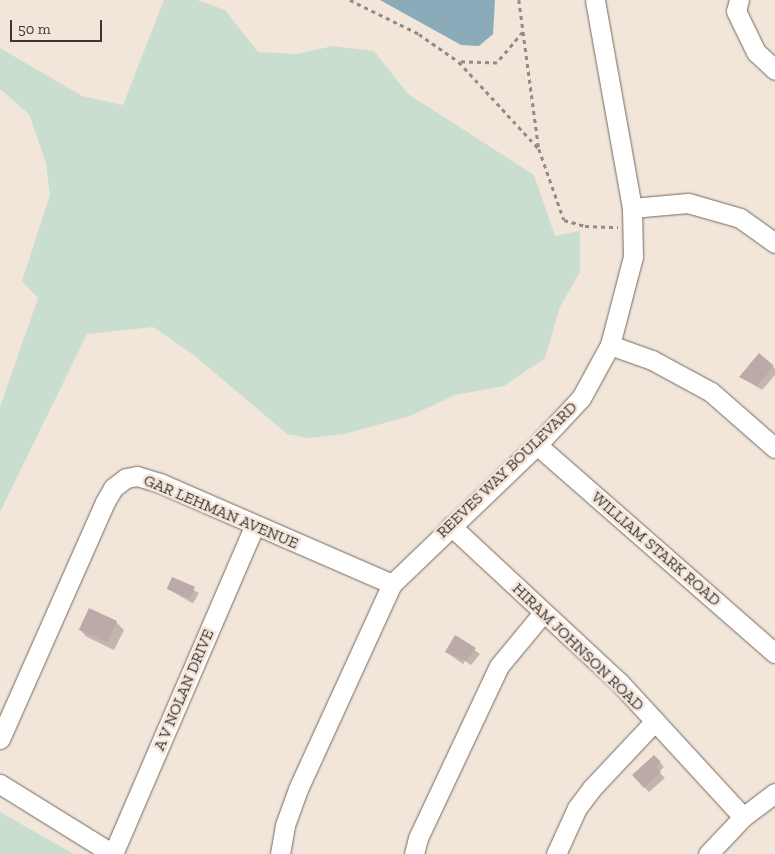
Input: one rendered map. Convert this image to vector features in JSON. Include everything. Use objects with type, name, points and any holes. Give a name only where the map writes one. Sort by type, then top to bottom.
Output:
[{"type":"street","name":"REEVES WAY BOULEVARD","points":[[280,854],[285,825],[298,789],[392,584],[450,526],[537,445],[581,398],[610,345],[631,265],[632,208],[595,0]]},
{"type":"street","points":[[739,0],[736,11],[756,52],[775,70]]},
{"type":"street","points":[[632,208],[688,203],[740,218],[775,243]]},
{"type":"street","points":[[610,345],[652,360],[711,392],[775,448]]},
{"type":"street","name":"WILLIAM STARK ROAD","points":[[537,445],[775,653]]},
{"type":"street","name":"GAR LEHMAN AVENUE","points":[[0,739],[105,502],[119,482],[133,476],[151,480],[392,584]]},
{"type":"street","name":"A V NOLAN DRIVE","points":[[113,854],[255,525]]},
{"type":"street","name":"HIRAM JOHNSON ROAD","points":[[450,526],[542,614],[605,668],[743,817]]},
{"type":"street","points":[[414,854],[418,838],[499,666],[542,614]]},
{"type":"street","points":[[556,854],[577,808],[592,788],[655,721]]},
{"type":"street","points":[[0,784],[113,854]]},
{"type":"street","points":[[708,854],[743,817],[775,793]]},
{"type":"path","points":[[350,0],[419,34],[459,62],[539,149]]},
{"type":"path","points":[[519,0],[539,149],[564,220],[585,226],[632,227]]},
{"type":"path","points":[[459,62],[497,63],[523,32]]},
{"type":"green space","points":[[164,0],[197,0],[225,10],[258,52],[297,54],[333,46],[374,51],[408,94],[534,175],[555,236],[580,231],[580,272],[560,307],[545,358],[504,386],[455,395],[410,416],[344,434],[309,438],[287,434],[195,356],[153,327],[87,334],[0,512],[0,407],[38,298],[22,281],[50,195],[46,163],[29,114],[0,89],[0,48],[82,96],[123,105]]},
{"type":"green space","points":[[0,812],[74,854],[0,854]]},
{"type":"water","points":[[380,0],[495,0],[493,34],[479,46],[461,45]]},
{"type":"building","points":[[759,353],[774,366],[757,386],[739,377]]},
{"type":"building","points":[[172,577],[195,587],[190,599],[167,589]]},
{"type":"building","points":[[89,608],[117,621],[107,643],[79,630]]},
{"type":"building","points":[[455,635],[476,648],[466,661],[445,652]]},
{"type":"building","points":[[654,755],[661,762],[656,766],[661,772],[644,788],[632,775]]}]
